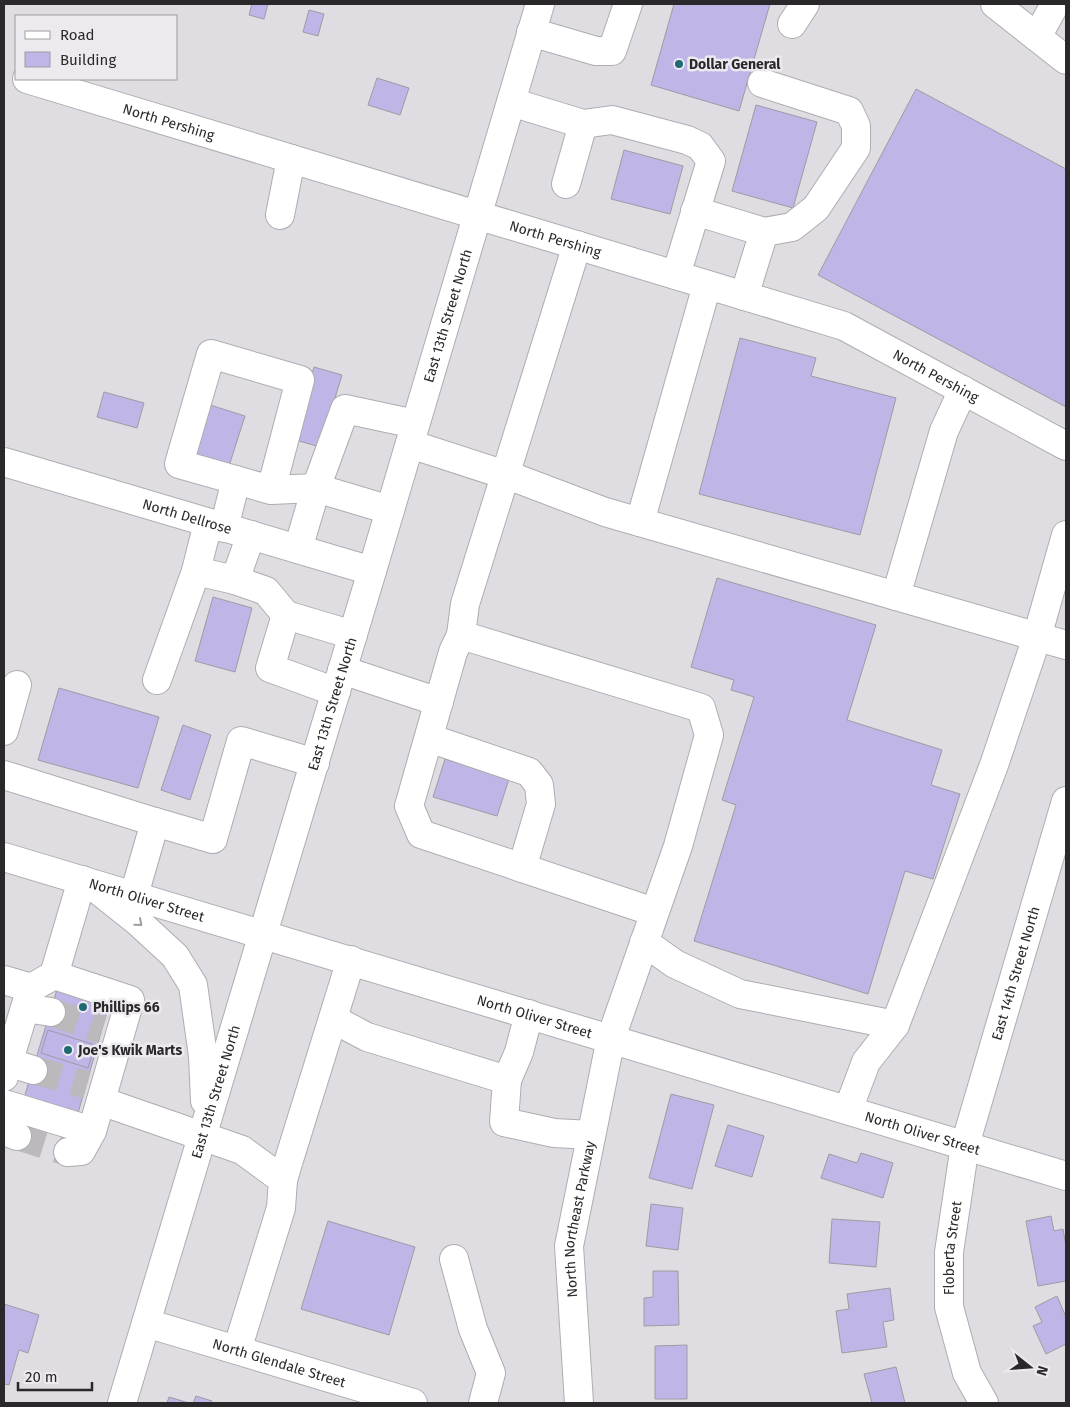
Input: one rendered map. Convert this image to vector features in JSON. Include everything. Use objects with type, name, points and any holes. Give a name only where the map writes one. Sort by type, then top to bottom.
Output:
[{"type":"street","name":"East 13th Street North","points":[[122,1403],[203,1129],[315,763],[540,4]]},
{"type":"street","points":[[531,32],[596,51],[612,50],[628,4]]},
{"type":"street","points":[[995,4],[1066,60]]},
{"type":"street","points":[[1037,37],[1054,10]]},
{"type":"street","name":"North Pershing","points":[[30,80],[844,326],[1066,446]]},
{"type":"street","points":[[695,211],[764,232],[792,227],[816,208],[856,148],[856,126],[849,111],[762,83]]},
{"type":"street","points":[[511,102],[583,124],[612,120],[687,140],[700,146],[711,161],[676,276]]},
{"type":"street","points":[[566,184],[583,124]]},
{"type":"street","points":[[280,215],[291,159]]},
{"type":"street","points":[[744,296],[764,232]]},
{"type":"street","points":[[576,245],[465,604],[461,635],[453,652],[409,806],[421,834],[654,912]]},
{"type":"street","points":[[640,522],[707,285]]},
{"type":"street","points":[[271,490],[300,380],[211,354],[179,464],[271,490],[316,488],[390,510]]},
{"type":"street","points":[[896,596],[944,431],[963,390]]},
{"type":"street","points":[[298,549],[316,488],[344,409],[412,434],[506,475],[605,512],[1066,645]]},
{"type":"street","name":"North Dellrose","points":[[4,462],[372,571]]},
{"type":"street","points":[[157,680],[196,571],[236,480]]},
{"type":"street","points":[[235,580],[250,535]]},
{"type":"street","points":[[848,1110],[866,1062],[895,1025],[994,765],[1037,637],[1066,535]]},
{"type":"street","points":[[196,571],[235,580],[266,591],[286,615],[353,635]]},
{"type":"street","points":[[286,615],[270,668],[439,702]]},
{"type":"street","name":"North Northeast Parkway","points":[[461,635],[701,708],[709,735],[681,838],[611,1038],[569,1246],[579,1403]]},
{"type":"street","points":[[4,731],[17,686]]},
{"type":"street","points":[[429,738],[530,772],[539,785],[541,804],[522,868]]},
{"type":"street","points":[[4,775],[213,839],[241,741],[315,763]]},
{"type":"street","name":"East 14th Street North","points":[[965,1145],[1066,801]]},
{"type":"street","points":[[134,895],[155,822]]},
{"type":"street","name":"North Oliver Street","points":[[4,857],[263,933],[1066,1176]]},
{"type":"street","points":[[12,1067],[85,880],[137,921],[175,956],[193,985],[203,1056],[203,1129]]},
{"type":"street","points":[[644,942],[675,964],[740,994],[895,1025]]},
{"type":"street","points":[[237,1350],[281,1208],[283,1180],[351,960]]},
{"type":"street","points":[[4,980],[40,996],[130,1000],[111,1033],[97,1093],[92,1131],[81,1150],[68,1152]]},
{"type":"street","points":[[530,1014],[507,1080],[504,1122],[554,1133],[591,1135]]},
{"type":"street","points":[[333,1018],[367,1037],[507,1080]]},
{"type":"street","points":[[97,1093],[203,1129],[242,1150],[283,1180]]},
{"type":"street","points":[[4,1104],[92,1131]]},
{"type":"street","name":"Floberta Street","points":[[965,1145],[949,1252],[949,1306],[967,1373],[984,1403]]},
{"type":"street","points":[[454,1259],[473,1329],[491,1373],[483,1403]]},
{"type":"street","name":"North Glendale Street","points":[[146,1323],[413,1403]]},
{"type":"building","points":[[252,4],[268,4],[264,19],[249,15]]},
{"type":"building","points":[[674,4],[770,4],[739,111],[651,85]]},
{"type":"building","points":[[309,10],[324,14],[318,36],[303,32]]},
{"type":"building","points":[[377,78],[409,88],[400,115],[368,105]]},
{"type":"building","points":[[916,89],[1066,169],[1066,407],[818,275]]},
{"type":"building","points":[[756,105],[817,122],[793,208],[732,191]]},
{"type":"building","points":[[624,150],[683,166],[670,214],[611,199]]},
{"type":"building","points":[[740,338],[816,358],[811,376],[896,398],[860,535],[699,494]]},
{"type":"building","points":[[314,367],[342,375],[320,447],[292,439]]},
{"type":"building","points":[[104,392],[144,403],[137,428],[97,417]]},
{"type":"building","points":[[210,405],[245,416],[229,466],[194,455]]},
{"type":"building","points":[[717,578],[876,625],[847,720],[942,750],[931,785],[960,794],[933,879],[905,871],[868,994],[694,941],[736,805],[722,800],[754,697],[731,690],[734,680],[691,667]]},
{"type":"building","points":[[213,597],[252,608],[235,672],[195,661]]},
{"type":"building","points":[[59,688],[159,717],[138,788],[38,760]]},
{"type":"building","points":[[183,725],[211,735],[190,800],[161,790]]},
{"type":"building","points":[[445,759],[509,779],[497,816],[433,797]]},
{"type":"building","points":[[58,986],[110,1001],[78,1113],[24,1098]]},
{"type":"building","points":[[48,1030],[95,1045],[88,1068],[41,1053]]},
{"type":"building","points":[[671,1094],[714,1105],[692,1189],[649,1178]]},
{"type":"building","points":[[728,1125],[764,1136],[752,1177],[715,1166]]},
{"type":"building","points":[[861,1153],[893,1163],[883,1198],[821,1178],[829,1154],[857,1163]]},
{"type":"building","points":[[651,1204],[683,1208],[678,1250],[646,1246]]},
{"type":"building","points":[[1051,1216],[1054,1231],[1063,1229],[1066,1246],[1066,1281],[1038,1286],[1026,1221]]},
{"type":"building","points":[[832,1219],[880,1222],[876,1267],[829,1263]]},
{"type":"building","points":[[328,1221],[415,1247],[389,1335],[301,1309]]},
{"type":"building","points":[[653,1271],[678,1271],[679,1325],[644,1326],[644,1298],[653,1297]]},
{"type":"building","points":[[890,1288],[894,1320],[883,1322],[887,1347],[842,1353],[836,1311],[849,1309],[847,1294]]},
{"type":"building","points":[[1057,1296],[1066,1317],[1066,1344],[1046,1354],[1033,1326],[1042,1322],[1035,1307]]},
{"type":"building","points":[[4,1304],[39,1315],[28,1353],[19,1350],[9,1385],[4,1384]]},
{"type":"building","points":[[687,1345],[687,1399],[655,1399],[655,1346]]},
{"type":"building","points":[[896,1367],[905,1403],[872,1403],[864,1374]]},
{"type":"building","points":[[196,1396],[212,1401],[211,1403],[193,1403]]},
{"type":"building","points":[[169,1397],[189,1403],[167,1403]]},
{"type":"tunnel","points":[[51,1012],[102,1030]]},
{"type":"tunnel","points":[[33,1070],[87,1085]]},
{"type":"tunnel","points":[[17,1136],[68,1152]]},
{"type":"place","name":"Dollar General","points":[[679,64]]},
{"type":"place","name":"Phillips 66","points":[[83,1007]]},
{"type":"place","name":"Joe's Kwik Marts","points":[[68,1050]]}]
